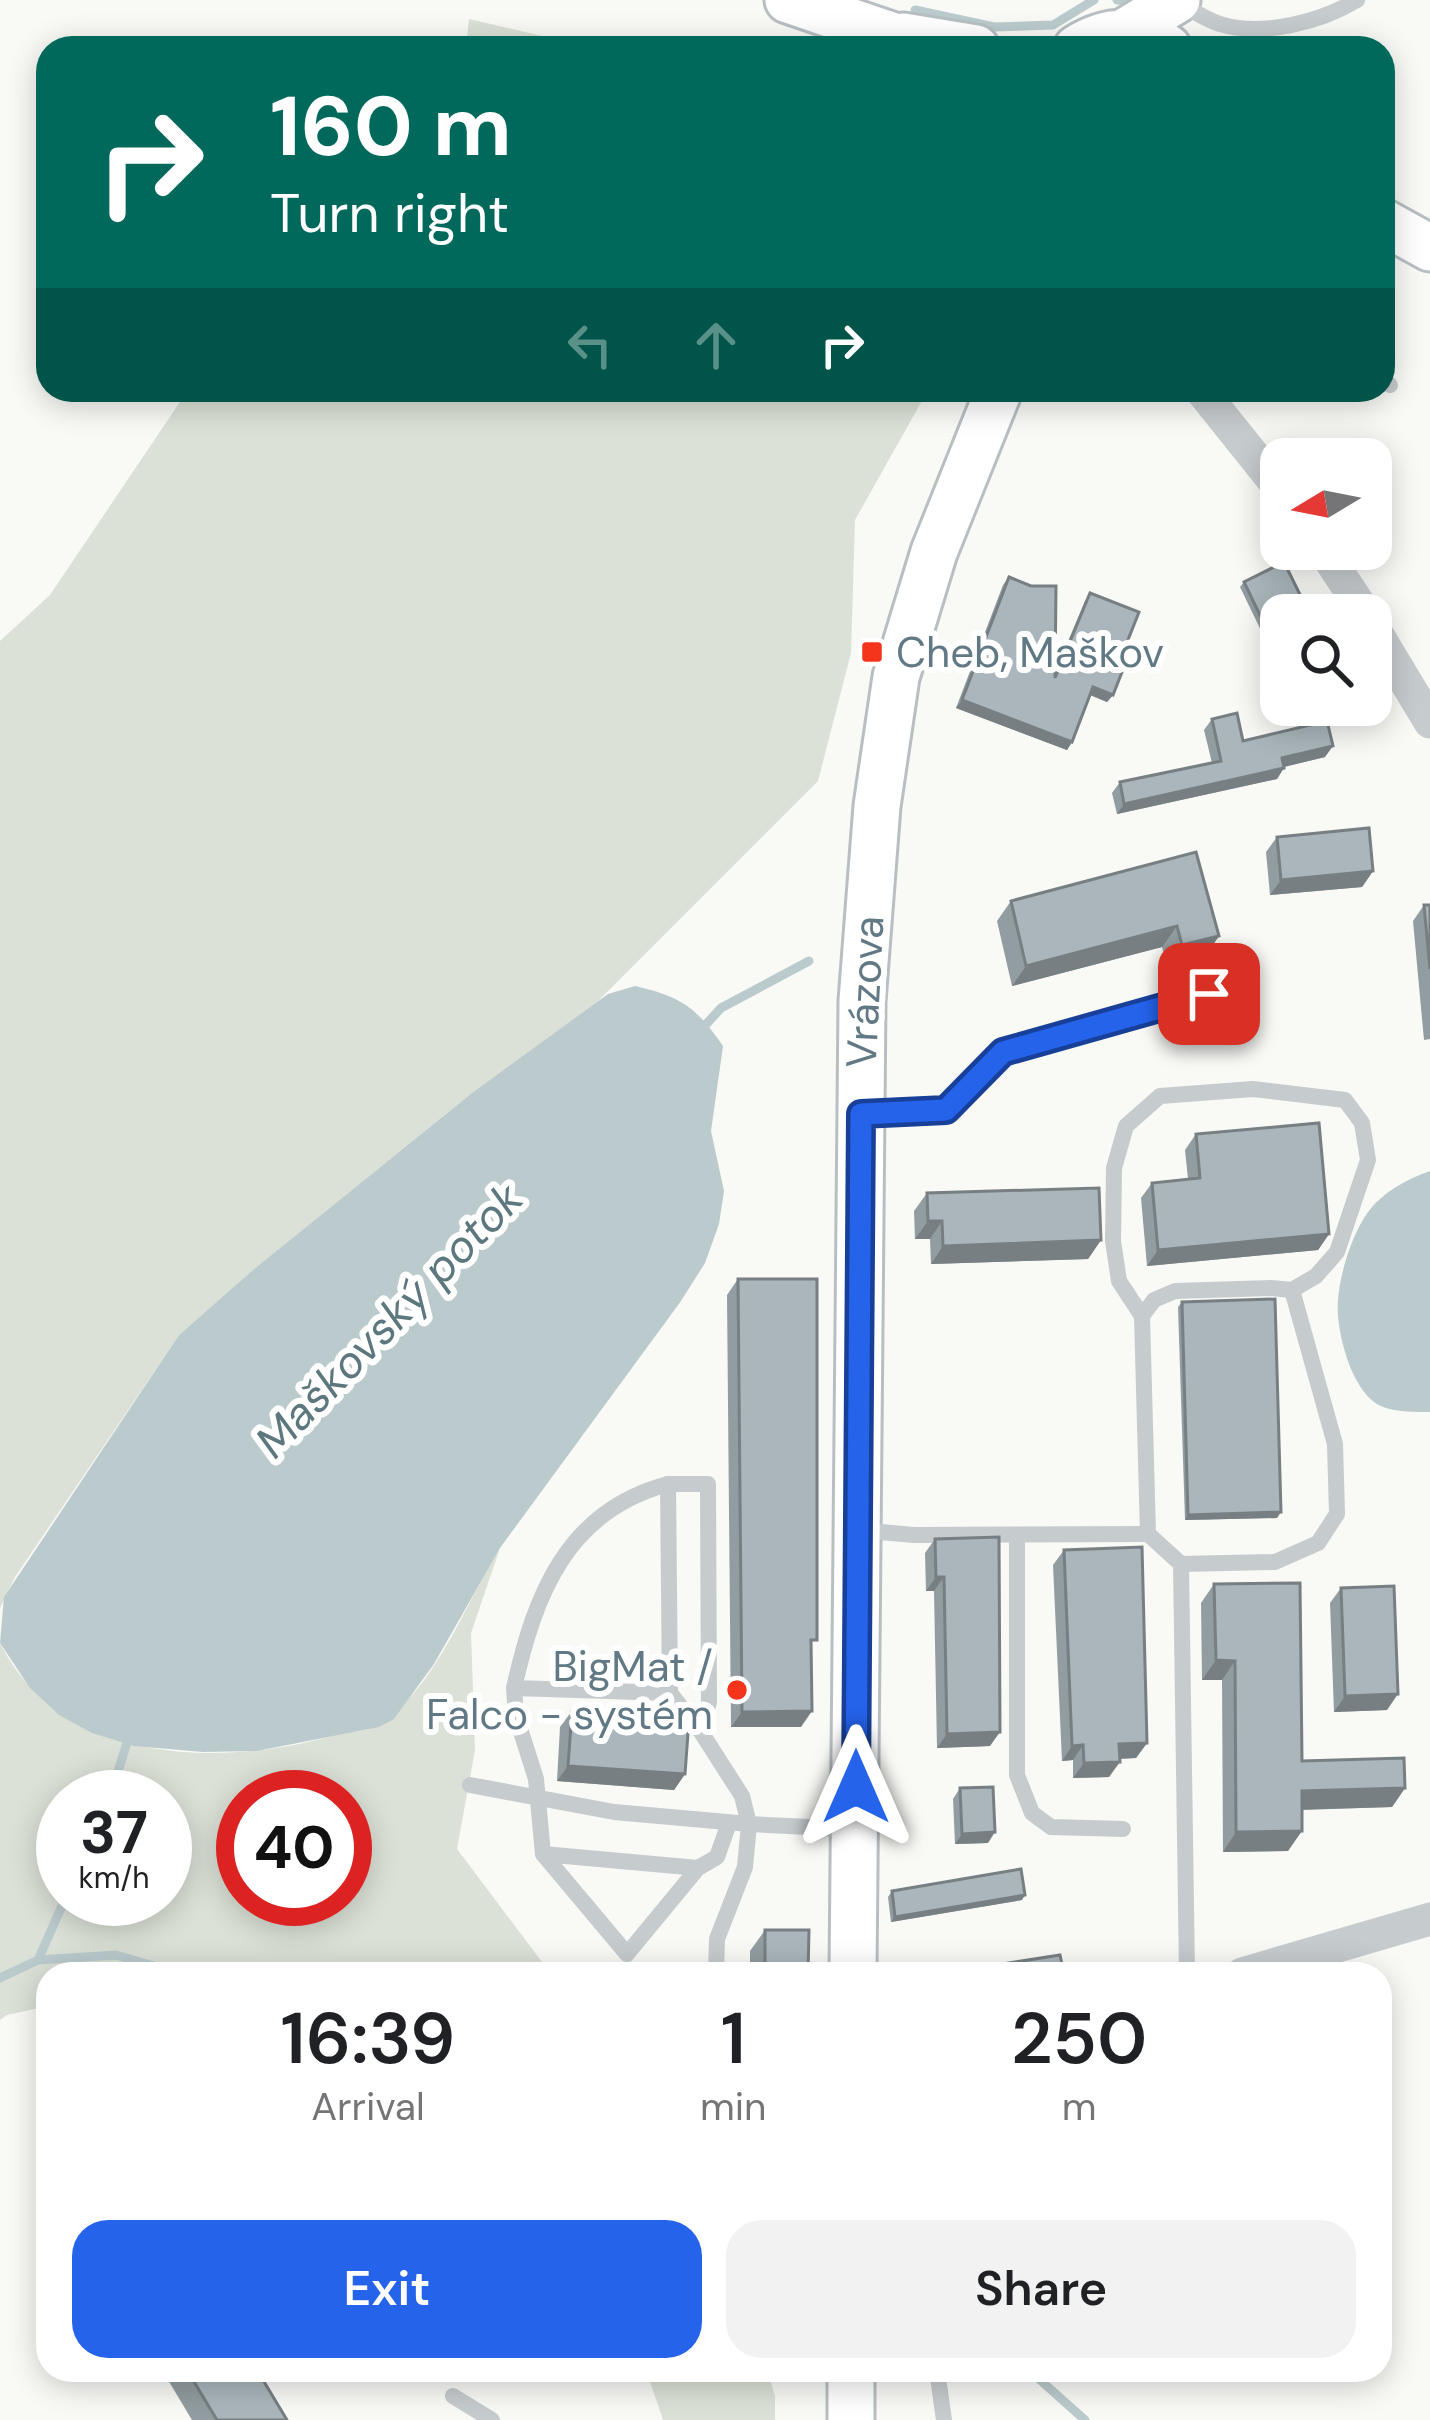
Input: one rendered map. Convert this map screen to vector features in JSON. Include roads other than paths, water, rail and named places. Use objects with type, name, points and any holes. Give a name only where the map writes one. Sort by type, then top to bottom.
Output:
[{"type":"street","points":[[788,0],[897,36]]},
{"type":"street","points":[[1124,32],[1177,1]]},
{"type":"street","points":[[1173,36],[1177,1]]},
{"type":"street","points":[[1103,36],[1124,32],[1147,36]]},
{"type":"street","points":[[1395,228],[1430,248]]},
{"type":"street","name":"Vrázova","points":[[853,1962],[862,1000],[875,827],[896,677],[934,552],[994,402]]},
{"type":"street","points":[[1211,402],[1260,463]]},
{"type":"street","points":[[1392,659],[1430,722]]},
{"type":"street","points":[[1283,1962],[1430,1919]]},
{"type":"street","points":[[851,2382],[851,2420]]},
{"type":"lane","points":[[1177,1],[1224,26],[1272,28],[1335,14],[1357,0]]},
{"type":"lane","points":[[861,1114],[946,1110],[1003,1052],[1250,982]]},
{"type":"lane","points":[[1142,1316],[1154,1300],[1175,1291],[1292,1291],[1316,1276],[1337,1252],[1368,1160],[1362,1123],[1345,1100],[1253,1089],[1160,1096],[1126,1126],[1114,1168],[1113,1240],[1119,1281],[1142,1316],[1148,1534]]},
{"type":"lane","points":[[857,1530],[914,1535],[1148,1534],[1181,1564],[1275,1562],[1318,1544],[1337,1514],[1335,1444],[1292,1291]]},
{"type":"lane","points":[[668,1484],[670,1693],[742,1796],[749,1824],[745,1867],[717,1939],[716,1962]]},
{"type":"lane","points":[[701,1732],[710,1702],[708,1484],[668,1484],[616,1502],[587,1525],[559,1564],[527,1630],[514,1688],[516,1716],[536,1778],[543,1854],[627,1954],[698,1868],[717,1857],[729,1822]]},
{"type":"lane","points":[[1017,1535],[1017,1775],[1032,1813],[1051,1827],[1123,1829]]},
{"type":"lane","points":[[1181,1564],[1186,1962]]},
{"type":"lane","points":[[514,1688],[670,1693]]},
{"type":"lane","points":[[470,1785],[614,1812],[856,1829]]},
{"type":"lane","points":[[543,1854],[698,1868]]},
{"type":"lane","points":[[939,2382],[944,2420]]},
{"type":"lane","points":[[453,2396],[492,2420]]},
{"type":"water","points":[[635,986],[686,1006],[723,1046],[711,1131],[724,1191],[719,1224],[705,1263],[681,1301],[500,1548],[434,1664],[394,1719],[379,1727],[257,1751],[203,1752],[134,1746],[92,1733],[59,1715],[30,1688],[0,1643],[4,1597],[179,1335],[472,1093],[608,994]]},
{"type":"water","points":[[1430,1171],[1430,1412],[1400,1411],[1372,1400],[1354,1376],[1339,1327],[1339,1289],[1352,1242],[1368,1212],[1396,1187]]},
{"type":"waterway","points":[[915,10],[994,27],[1053,25],[1094,0]]},
{"type":"waterway","points":[[1117,0],[1127,1]]},
{"type":"waterway","name":"Maškovský potok","points":[[699,1032],[721,1008],[809,961]]},
{"type":"waterway","name":"Maškovský potok","points":[[118,1770],[130,1733]]},
{"type":"waterway","name":"Maškovský potok","points":[[0,1978],[38,1960],[53,1926]]},
{"type":"waterway","points":[[38,1960],[116,1955],[140,1962]]},
{"type":"waterway","points":[[1042,2382],[1085,2420]]},
{"type":"place","name":"Cheb, Maškov","points":[[872,652]]},
{"type":"place","name":"BigMat / Falco - systém","points":[[737,1690]]}]
